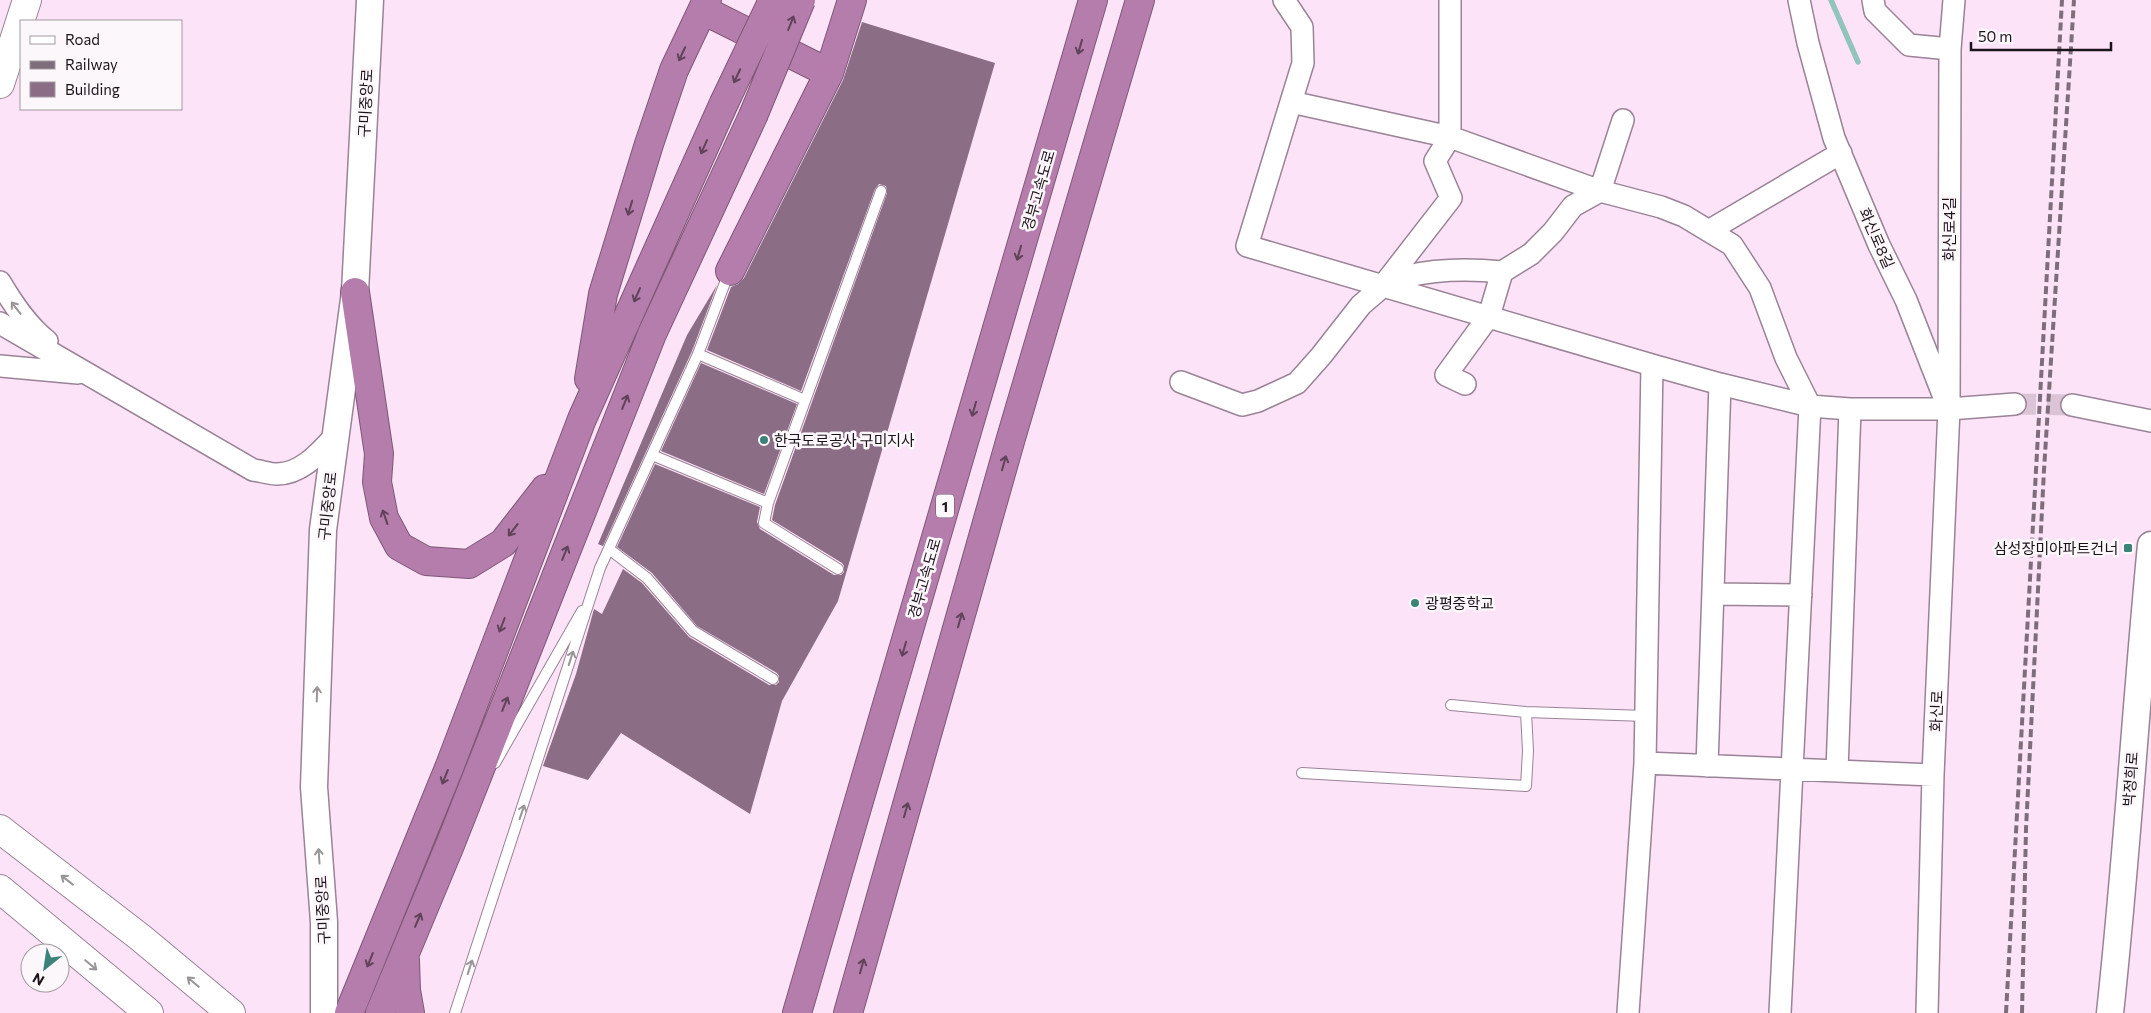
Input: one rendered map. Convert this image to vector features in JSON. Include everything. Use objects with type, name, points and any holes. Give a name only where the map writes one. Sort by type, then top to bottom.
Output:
[{"type":"highway","points":[[349,1013],[449,768],[582,419],[724,103],[773,0]]},
{"type":"highway","points":[[380,1013],[450,845],[652,334],[753,116],[801,0]]},
{"type":"highway","points":[[730,271],[829,73],[852,0]]},
{"type":"highway","name":"경부고속도로","points":[[798,1013],[1093,0]]},
{"type":"highway","points":[[848,1013],[1009,447],[1140,0]]},
{"type":"highway","points":[[582,419],[603,294],[674,70],[705,5],[829,73]]},
{"type":"highway","points":[[355,292],[379,454],[377,482],[384,518],[399,546],[426,561],[469,564],[503,543],[564,464]]},
{"type":"highway","points":[[404,954],[406,990],[410,1013]]},
{"type":"main road","points":[[21,20],[27,0]]},
{"type":"main road","points":[[0,84],[20,22]]},
{"type":"main road","points":[[0,829],[141,938],[231,1013]]},
{"type":"main road","points":[[0,889],[149,1013]]},
{"type":"street","name":"구미중앙로","points":[[324,1013],[324,922],[314,787],[323,530],[355,292],[370,0]]},
{"type":"street","points":[[1284,0],[1302,27],[1303,63],[1247,246],[1652,365],[1810,406],[1850,409],[1948,409],[2015,404]]},
{"type":"street","points":[[1181,382],[1242,405],[1258,401],[1297,384],[1361,305],[1382,287],[1451,198],[1435,161],[1450,137],[1450,0]]},
{"type":"street","name":"화신로8길","points":[[1799,0],[1808,42],[1834,138],[1878,245],[1906,300],[1948,409]]},
{"type":"street","points":[[1873,0],[1875,10],[1909,45],[1950,48]]},
{"type":"street","name":"화신로4길","points":[[1948,409],[1950,48],[1954,0]]},
{"type":"street","points":[[1291,102],[1450,137],[1600,191],[1660,207],[1684,216],[1732,244],[1760,288],[1786,358],[1810,406],[1780,1013]]},
{"type":"street","points":[[1382,287],[1407,276],[1422,274],[1477,270],[1502,272],[1531,254],[1553,232],[1574,206],[1600,191],[1623,120]]},
{"type":"street","points":[[1710,230],[1841,153]]},
{"type":"street","points":[[1465,384],[1446,375],[1488,316],[1502,272]]},
{"type":"street","points":[[0,282],[11,302],[34,330],[90,375]]},
{"type":"street","points":[[0,323],[254,470],[277,474],[294,470],[315,459],[336,436]]},
{"type":"street","points":[[1628,1013],[1645,763],[1652,365]]},
{"type":"street","points":[[0,366],[57,370],[90,375]]},
{"type":"street","points":[[1707,766],[1720,384]]},
{"type":"street","points":[[2072,405],[2151,422]]},
{"type":"street","points":[[1837,771],[1850,409]]},
{"type":"street","name":"화신로","points":[[1927,1013],[1933,775],[1948,409]]},
{"type":"street","name":"박정희로","points":[[2110,1013],[2122,901],[2134,729],[2151,545]]},
{"type":"street","points":[[1714,594],[1801,595]]},
{"type":"street","points":[[1645,763],[1933,775]]},
{"type":"street","points":[[324,922],[341,1013]]},
{"type":"lane","points":[[838,569],[764,523],[768,503],[881,191]]},
{"type":"lane","points":[[455,1013],[600,568],[698,354],[730,271]]},
{"type":"lane","points":[[698,354],[805,400]]},
{"type":"lane","points":[[652,455],[768,503]]},
{"type":"lane","points":[[609,549],[647,578],[693,631],[773,679]]},
{"type":"lane","points":[[450,845],[592,595]]},
{"type":"lane","points":[[1451,705],[1526,712],[1646,716]]},
{"type":"lane","points":[[1302,773],[1526,786],[1528,751],[1526,712]]},
{"type":"building","name":"한국도로공사 구미지사","points":[[862,22],[995,63],[838,601],[782,701],[750,814],[621,733],[588,780],[543,766],[576,674],[594,609],[602,614],[623,569],[642,583],[689,637],[769,685],[776,685],[779,682],[777,673],[697,626],[652,573],[617,547],[655,464],[760,507],[757,522],[760,529],[834,575],[841,575],[844,572],[842,563],[772,520],[775,505],[887,193],[886,186],[879,184],[875,189],[801,391],[707,350],[731,287],[738,284],[744,278],[843,80]]},
{"type":"building","points":[[717,285],[692,351],[603,546],[598,544],[687,335]]},
{"type":"building","points":[[701,363],[797,404],[764,494],[661,451]]},
{"type":"waterway","points":[[1831,0],[1858,62]]},
{"type":"tunnel","points":[[2015,404],[2072,405]]},
{"type":"railway","points":[[2006,1013],[2062,0]]},
{"type":"railway","points":[[2022,1013],[2026,829],[2044,470],[2074,0]]},
{"type":"place","name":"한국도로공사 구미지사","points":[[764,440]]},
{"type":"place","name":"삼성장미아파트건너","points":[[2128,548]]},
{"type":"place","name":"광평중학교","points":[[1415,603]]}]
